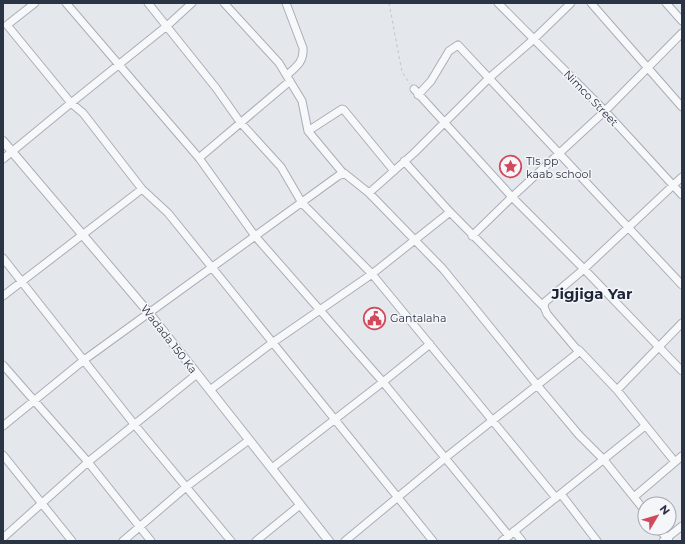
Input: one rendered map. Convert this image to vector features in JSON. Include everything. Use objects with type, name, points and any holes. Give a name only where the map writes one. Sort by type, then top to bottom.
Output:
[{"type":"street","points":[[35,3],[5,26],[71,103],[83,113],[142,189],[168,213],[334,421],[433,541]]},
{"type":"street","points":[[66,3],[199,158],[255,236],[322,310],[445,458],[511,533],[522,541]]},
{"type":"street","points":[[148,3],[168,26],[216,88],[240,122],[281,167],[302,203],[372,274],[597,541]]},
{"type":"street","points":[[3,159],[117,64],[168,26],[192,3]]},
{"type":"street","points":[[224,3],[279,63],[302,101],[308,131],[343,174],[347,174],[370,193],[414,238],[465,295],[537,385],[579,435],[604,460],[637,501]]},
{"type":"street","points":[[199,158],[288,78],[300,63],[304,55],[303,48],[286,3]]},
{"type":"street","name":"Nimco Street","points":[[498,3],[605,111],[682,195]]},
{"type":"street","points":[[370,193],[488,79],[534,40],[571,3]]},
{"type":"street","points":[[591,3],[682,107]]},
{"type":"street","points":[[666,3],[682,21]]},
{"type":"street","points":[[472,236],[605,111],[682,33]]},
{"type":"street","points":[[682,285],[627,228],[458,45],[449,51],[431,81],[416,92],[512,197],[682,371]]},
{"type":"street","points":[[308,131],[342,109],[394,171]]},
{"type":"street","name":"Wadada 150 Ka","points":[[3,141],[149,313],[329,541]]},
{"type":"street","points":[[404,161],[472,236],[544,307],[547,314],[617,390],[675,462]]},
{"type":"street","points":[[3,426],[33,400],[84,360],[343,174]]},
{"type":"street","points":[[544,307],[549,299],[584,269],[682,177]]},
{"type":"street","points":[[3,296],[142,189]]},
{"type":"street","points":[[210,390],[272,343],[322,310],[372,274],[414,238],[450,212]]},
{"type":"street","points":[[3,258],[134,424],[231,541]]},
{"type":"street","points":[[617,390],[682,323]]},
{"type":"street","points":[[272,468],[334,421],[430,344]]},
{"type":"street","points":[[345,541],[493,419],[578,354],[579,350]]},
{"type":"street","points":[[3,365],[88,462],[151,541]]},
{"type":"street","points":[[3,538],[43,504],[88,462],[197,374]]},
{"type":"street","points":[[502,541],[645,426]]},
{"type":"street","points":[[123,541],[138,526],[186,487],[249,440]]},
{"type":"street","points":[[3,455],[72,541]]},
{"type":"street","points":[[634,497],[682,456]]},
{"type":"street","points":[[256,541],[300,505]]},
{"type":"street","points":[[666,540],[682,526]]},
{"type":"path","points":[[389,3],[388,9],[402,72],[416,92]]},
{"type":"place","name":"Tls pp kaab school","points":[[511,167]]},
{"type":"place","name":"Gantalaha","points":[[375,318]]},
{"type":"district","name":"Jigjiga Yar","points":[[592,293]]}]
